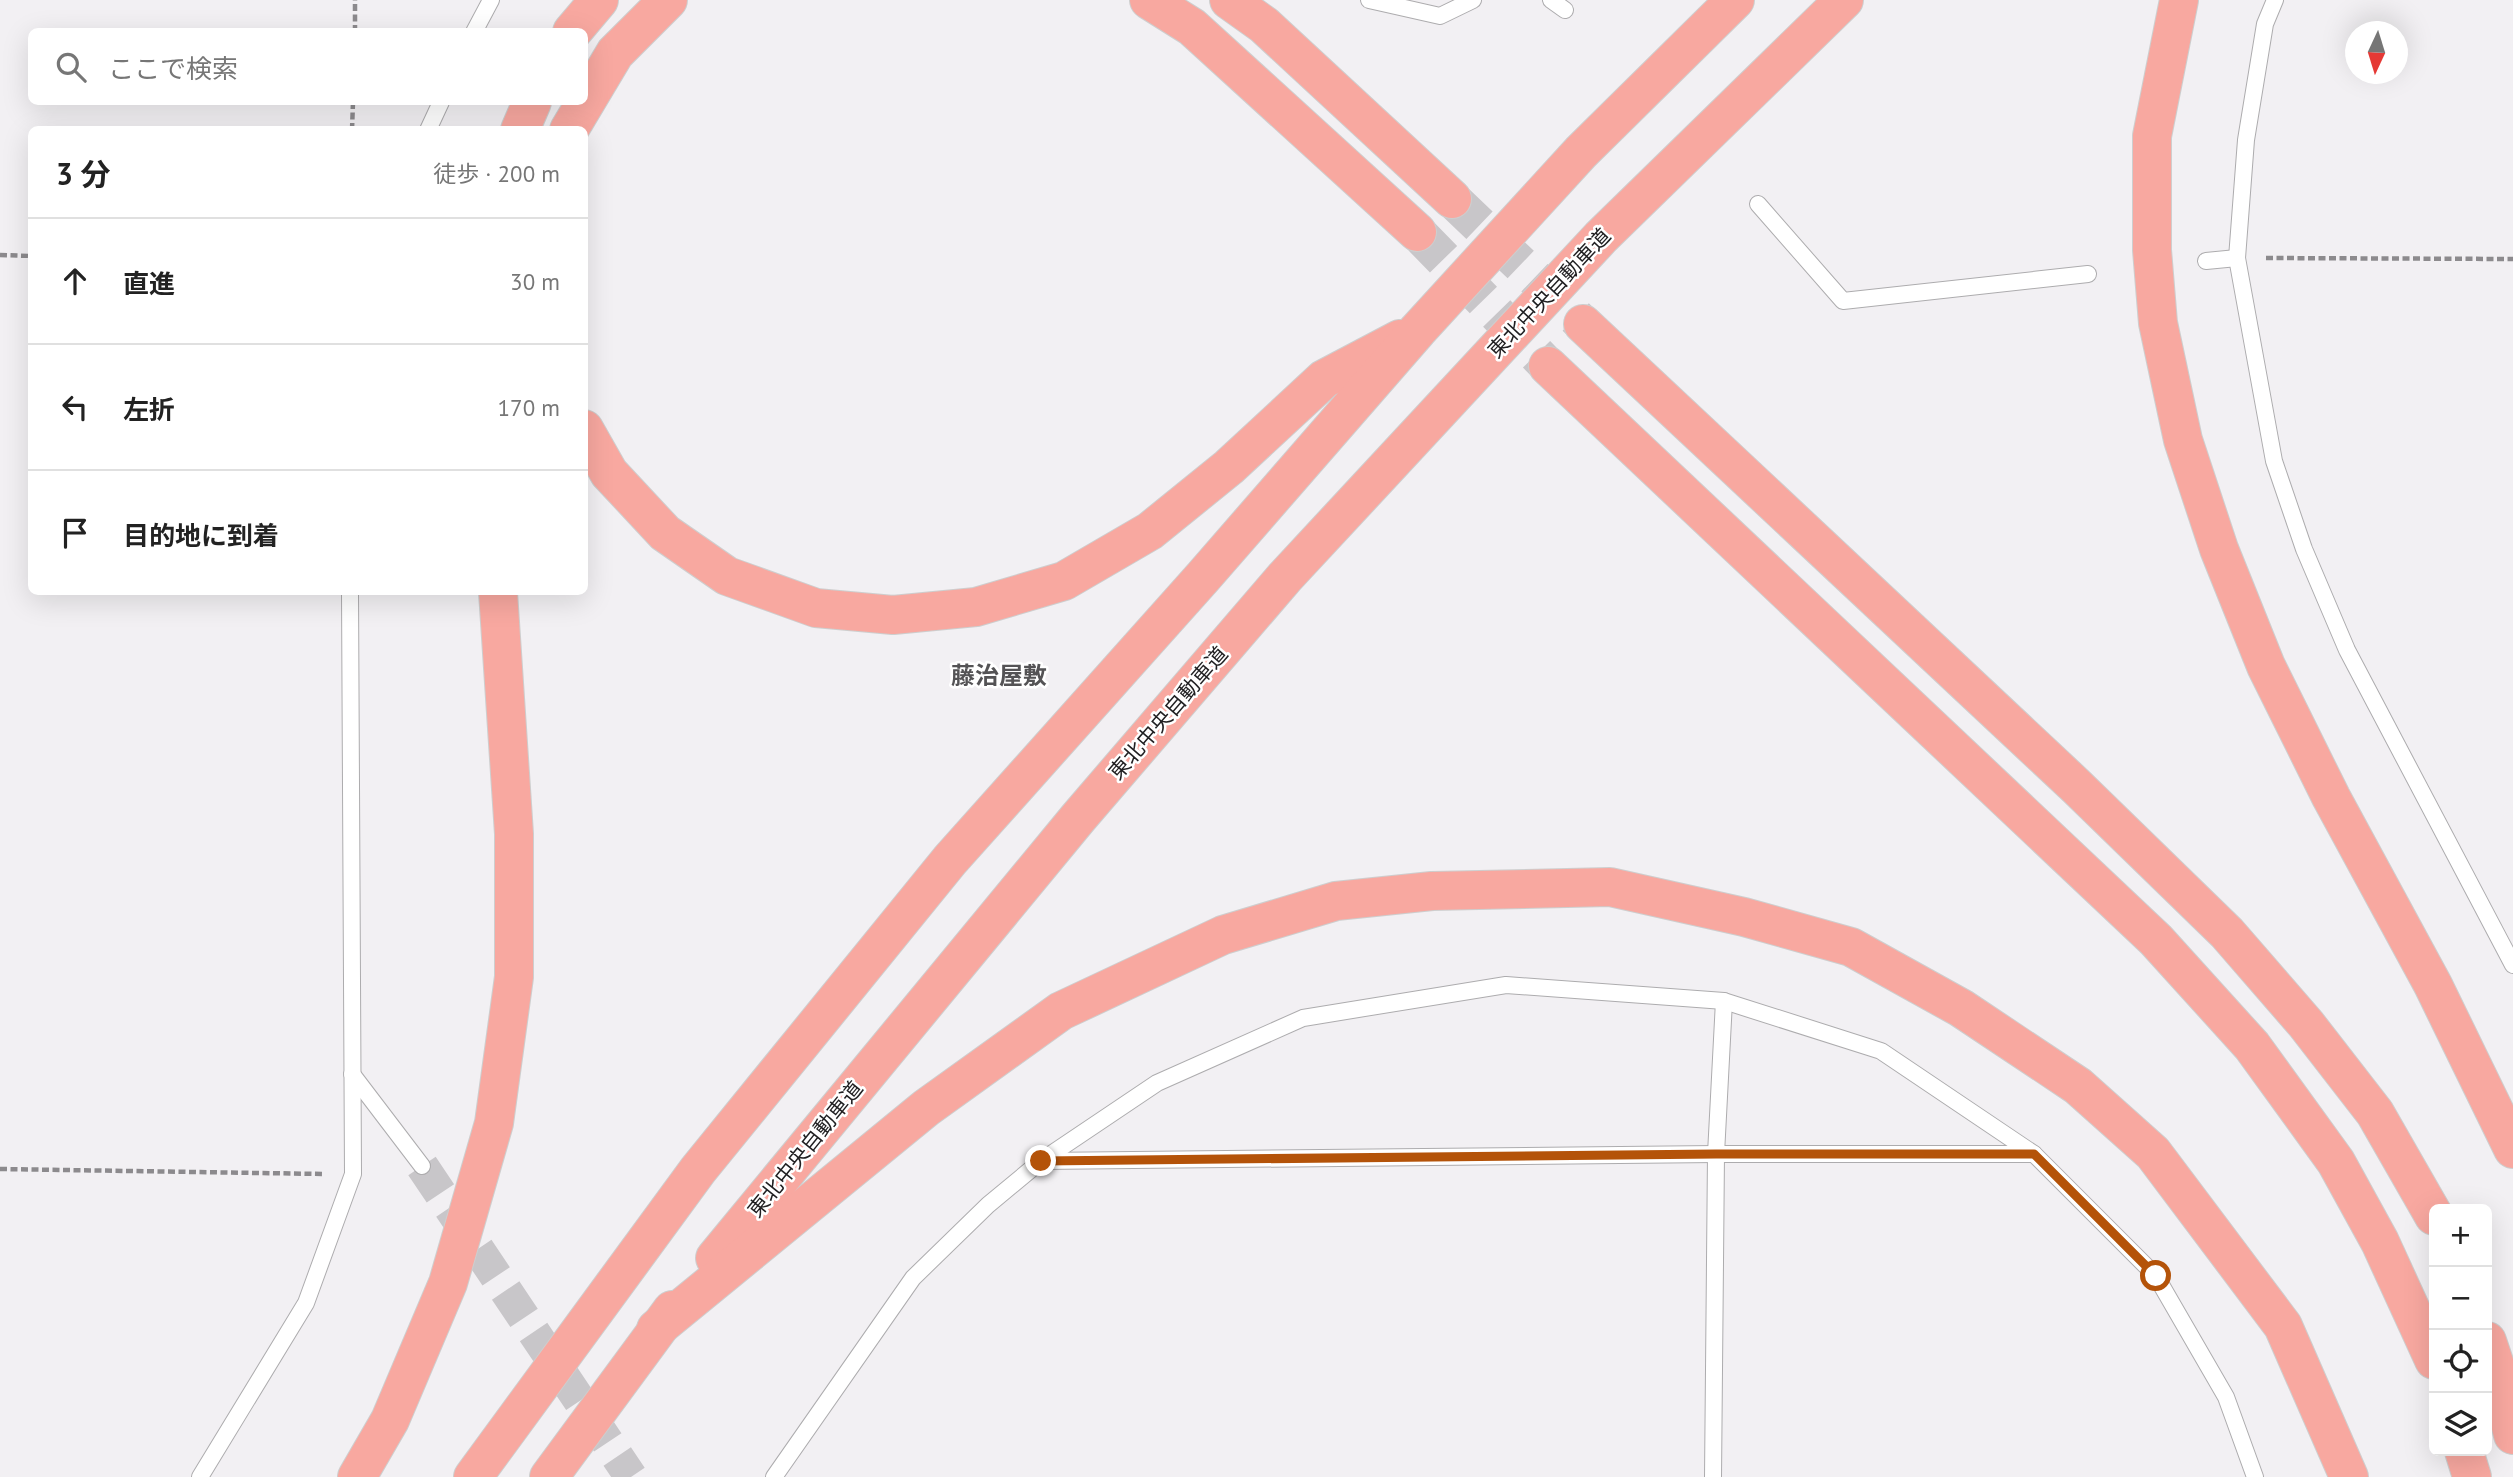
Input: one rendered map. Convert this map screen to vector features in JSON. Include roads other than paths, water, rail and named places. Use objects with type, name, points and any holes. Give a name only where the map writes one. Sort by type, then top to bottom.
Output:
[{"type":"highway","points":[[575,28],[599,0]]},
{"type":"highway","points":[[588,98],[615,53],[668,0]]},
{"type":"highway","points":[[1149,0],[1192,27],[1417,232]]},
{"type":"highway","points":[[1229,0],[1264,25],[1452,199]]},
{"type":"highway","points":[[472,1477],[698,1170],[950,860],[1194,587],[1418,330],[1581,152],[1735,0]]},
{"type":"highway","name":"東北中央自動車道","points":[[549,1477],[656,1329],[1078,818],[1285,577],[1601,237],[1844,0]]},
{"type":"highway","points":[[2179,0],[2152,136],[2152,237],[2158,323],[2183,440],[2219,549],[2266,666],[2331,797],[2433,985],[2513,1149]]},
{"type":"highway","points":[[522,126],[531,105]]},
{"type":"highway","points":[[571,126],[584,105]]},
{"type":"highway","points":[[1583,324],[2067,778],[2227,933],[2306,1024],[2375,1113],[2429,1207]]},
{"type":"highway","points":[[588,436],[608,473],[665,533],[727,576],[816,608],[893,615],[976,607],[1064,581],[1150,531],[1229,467],[1324,379],[1418,330]]},
{"type":"highway","points":[[1548,366],[2156,940],[2252,1046],[2336,1162],[2380,1242],[2429,1349]]},
{"type":"highway","points":[[357,1477],[390,1420],[448,1283],[494,1123],[514,977],[514,834],[498,595]]},
{"type":"highway","points":[[656,1329],[926,1108],[1061,1011],[1223,934],[1336,901],[1432,891],[1610,887],[1744,917],[1851,947],[1961,1008],[2078,1086],[2153,1153],[2283,1326],[2349,1477]]},
{"type":"highway","points":[[2492,1358],[2513,1436]]},
{"type":"highway","points":[[2466,1456],[2472,1477]]},
{"type":"lane","points":[[476,28],[491,0]]},
{"type":"lane","points":[[1369,0],[1440,16],[1473,0]]},
{"type":"lane","points":[[1551,0],[1565,10]]},
{"type":"lane","points":[[2275,0],[2265,24],[2246,140],[2237,258],[2274,461],[2304,549],[2347,650],[2513,965]]},
{"type":"lane","points":[[430,126],[440,105]]},
{"type":"lane","points":[[1758,204],[1843,301],[2088,274]]},
{"type":"lane","points":[[2206,261],[2237,258]]},
{"type":"lane","points":[[200,1477],[306,1303],[353,1174],[350,595]]},
{"type":"lane","points":[[774,1477],[913,1278],[988,1205],[1041,1161],[1157,1083],[1303,1018],[1506,985],[1724,1001],[1881,1051],[2034,1154],[2156,1276],[2226,1396],[2255,1477]]},
{"type":"lane","points":[[1713,1477],[1716,1154],[1724,1001]]},
{"type":"lane","points":[[352,1074],[422,1166]]},
{"type":"lane","points":[[1041,1161],[1716,1154],[2034,1154]]},
{"type":"tunnel","points":[[1452,199],[1583,324]]},
{"type":"tunnel","points":[[1417,232],[1548,366]]},
{"type":"tunnel","points":[[422,1166],[631,1477]]},
{"type":"district","name":"藤治屋敷","points":[[999,675]]}]
